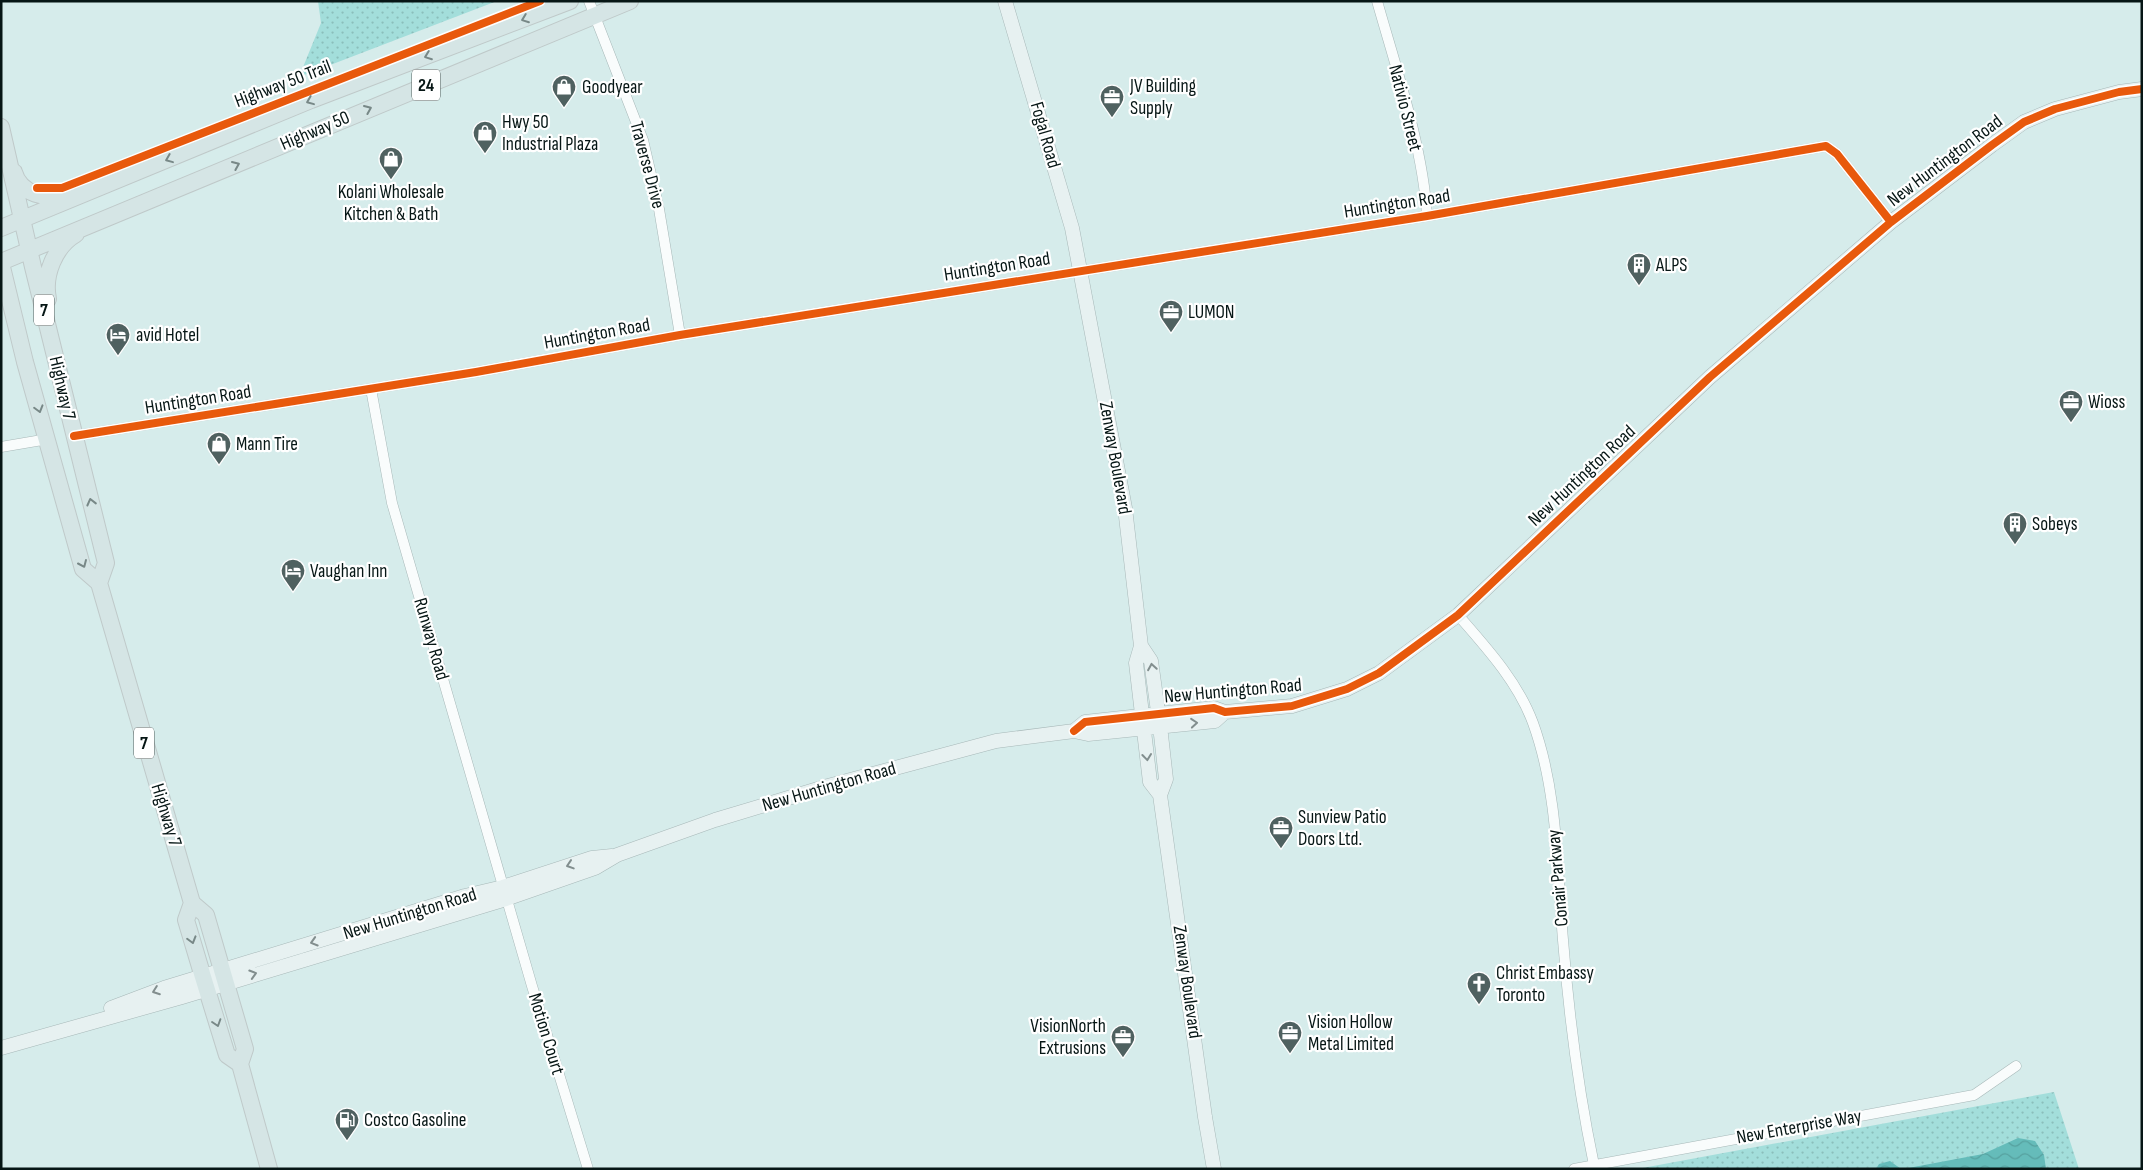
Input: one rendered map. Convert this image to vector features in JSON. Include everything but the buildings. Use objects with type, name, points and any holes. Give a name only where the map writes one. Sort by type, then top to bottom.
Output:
[{"type":"main road","name":"Highway 50","points":[[1,228],[311,100],[570,1]]},
{"type":"main road","name":"Highway 50","points":[[1,262],[132,208],[592,8],[630,1]]},
{"type":"main road","points":[[1,117],[16,178],[32,192],[48,197],[56,197],[120,171],[130,175]]},
{"type":"main road","name":"Highway 7","points":[[1,127],[29,250],[106,563],[98,582]]},
{"type":"main road","points":[[58,370],[63,363],[47,296],[50,268],[59,251],[71,237],[130,212],[132,208]]},
{"type":"main road","name":"Highway 7","points":[[1,262],[25,362],[83,569],[98,582],[192,904],[206,915],[246,1049],[240,1064],[269,1169]]},
{"type":"main road","points":[[1,300],[9,310],[22,359],[25,362]]},
{"type":"main road","name":"Highway 7","points":[[192,904],[186,920],[227,1055],[240,1064]]},
{"type":"street","name":"Fogal Road","points":[[1005,1],[1072,228],[1080,271]]},
{"type":"street","name":"Nativio Street","points":[[1377,1],[1409,118],[1424,187],[1428,216]]},
{"type":"street","name":"Traverse Drive","points":[[592,8],[643,140],[659,209],[680,335]]},
{"type":"street","name":"New Huntington Road","points":[[1,1048],[62,1029],[118,1005],[205,983],[595,868],[617,855],[715,820],[996,740],[1074,730],[1088,734],[1214,708],[1225,712],[1292,706],[1350,688],[1379,673],[1458,614],[1710,377],[1891,222],[2024,122],[2055,109],[2110,94],[2142,89]]},
{"type":"street","name":"Huntington Road","points":[[74,436],[371,389],[680,335],[1428,216],[1826,146],[1837,154],[1891,222]]},
{"type":"street","name":"Zenway Boulevard","points":[[1080,271],[1125,508],[1141,646],[1136,663],[1150,782],[1160,795]]},
{"type":"street","name":"Runway Road","points":[[371,389],[392,503],[505,893]]},
{"type":"street","points":[[1,447],[48,439]]},
{"type":"street","name":"Conair Parkway","points":[[1458,614],[1511,681],[1532,721],[1547,768],[1557,850],[1573,1052],[1594,1165]]},
{"type":"street","name":"Zenway Boulevard","points":[[1141,646],[1151,660],[1166,779],[1160,795],[1214,1169]]},
{"type":"street","name":"Motion Court","points":[[505,893],[588,1169]]},
{"type":"street","name":"New Enterprise Way","points":[[1574,1169],[1974,1095],[2016,1066]]},
{"type":"shaded area","points":[[318,1],[497,1],[299,77],[321,23]]},
{"type":"shaded area","points":[[2054,1092],[2079,1169],[1637,1169]]},
{"type":"water","points":[[2018,1138],[2035,1141],[2044,1155],[2046,1169],[1903,1169],[1983,1154]]},
{"type":"water","points":[[1890,1161],[1901,1169],[1876,1169],[1879,1164]]},
{"type":"cycle path","name":"Highway 50 Trail","points":[[37,188],[62,188],[540,1]]},
{"type":"cycle path","points":[[1074,731],[1085,722],[1214,708],[1225,712],[1292,706],[1347,689],[1379,673],[1458,615],[1710,377],[1891,222],[2024,122],[2055,109],[2119,92],[2142,89]]},
{"type":"cycle path","points":[[74,436],[476,372],[680,335],[1427,216],[1826,146],[1837,154],[1891,222]]},
{"type":"place","name":"Goodyear","points":[[564,108]]},
{"type":"place","name":"JV Building Supply","points":[[1112,118]]},
{"type":"place","name":"Hwy 50 Industrial Plaza","points":[[485,154]]},
{"type":"place","name":"Kolani Wholesale Kitchen & Bath","points":[[391,180]]},
{"type":"place","name":"ALPS","points":[[1639,286]]},
{"type":"place","name":"LUMON","points":[[1171,333]]},
{"type":"place","name":"avid Hotel","points":[[118,356]]},
{"type":"place","name":"Wioss","points":[[2071,423]]},
{"type":"place","name":"Mann Tire","points":[[219,465]]},
{"type":"place","name":"Sobeys","points":[[2015,545]]},
{"type":"place","name":"Vaughan Inn","points":[[293,592]]},
{"type":"place","name":"Sunview Patio Doors Ltd.","points":[[1281,849]]},
{"type":"place","name":"Christ Embassy Toronto","points":[[1479,1005]]},
{"type":"place","name":"Vision Hollow Metal Limited","points":[[1290,1054]]},
{"type":"place","name":"VisionNorth Extrusions","points":[[1123,1058]]},
{"type":"place","name":"Costco Gasoline","points":[[347,1141]]}]
